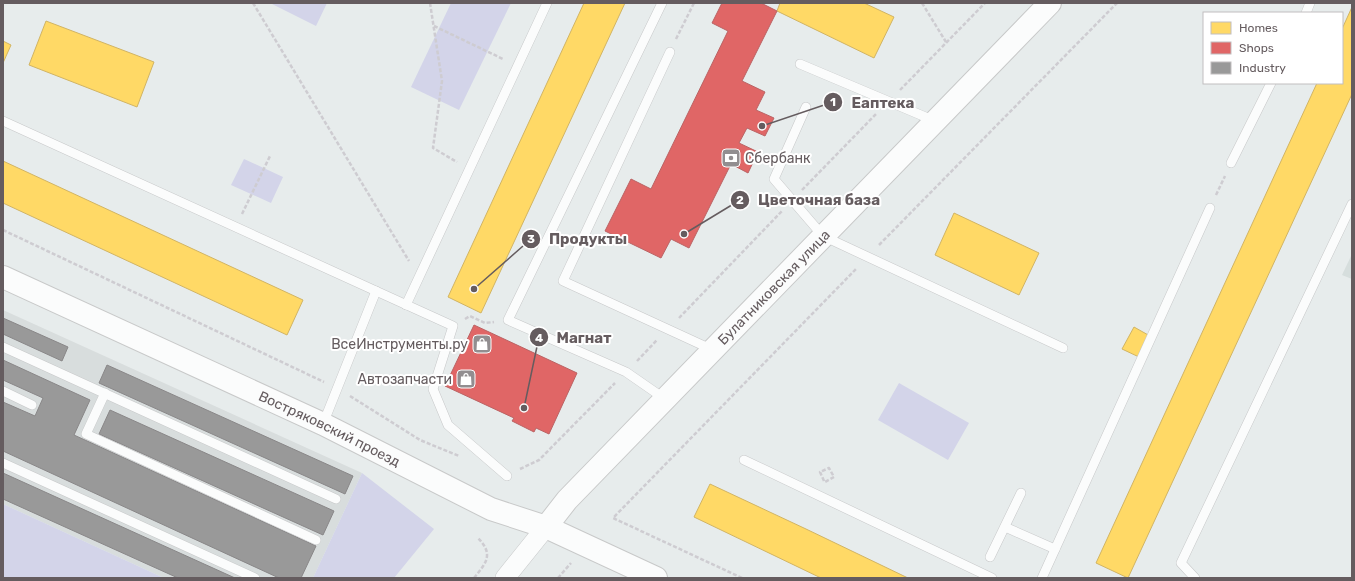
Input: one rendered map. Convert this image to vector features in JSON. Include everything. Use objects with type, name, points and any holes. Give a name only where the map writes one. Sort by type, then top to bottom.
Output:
[{"type":"street","name":"Булатниковская улица","points":[[505,578],[567,500],[1050,3]]},
{"type":"street","name":"Востряковский проезд","points":[[3,277],[323,424],[491,508],[546,527],[656,578]]},
{"type":"lane","points":[[406,305],[547,3]]},
{"type":"lane","points":[[662,3],[508,320],[626,372],[665,399]]},
{"type":"lane","points":[[670,52],[563,281],[713,350]]},
{"type":"lane","points":[[800,64],[935,121]]},
{"type":"lane","points":[[1231,163],[1270,84]]},
{"type":"lane","points":[[806,107],[774,179],[823,236],[1063,348]]},
{"type":"lane","points":[[3,121],[453,326],[433,389],[448,425],[507,476]]},
{"type":"lane","points":[[1195,578],[1182,563],[1352,204]]},
{"type":"lane","points":[[1042,578],[1210,208]]},
{"type":"lane","points":[[323,424],[336,388],[376,291]]},
{"type":"lane","points":[[3,347],[336,499]]},
{"type":"lane","points":[[3,391],[32,405]]},
{"type":"lane","points":[[105,393],[86,434],[316,540]]},
{"type":"lane","points":[[744,460],[992,578]]},
{"type":"lane","points":[[3,463],[255,578]]},
{"type":"lane","points":[[990,557],[1021,494]]},
{"type":"lane","points":[[1005,527],[1055,549]]},
{"type":"path","points":[[253,3],[419,277]]},
{"type":"path","points":[[430,3],[442,81],[433,148],[469,169]]},
{"type":"path","points":[[670,52],[694,3]]},
{"type":"path","points":[[922,3],[946,42]]},
{"type":"path","points":[[507,476],[539,460],[985,3]]},
{"type":"path","points":[[433,26],[518,66]]},
{"type":"path","points":[[235,227],[270,156]]},
{"type":"path","points":[[1210,208],[1231,163]]},
{"type":"path","points":[[3,230],[336,388],[420,440],[464,458]]},
{"type":"path","points":[[453,326],[470,316],[485,323],[508,320]]},
{"type":"path","points":[[818,496],[825,482],[834,477],[829,468],[820,472],[825,482]]},
{"type":"path","points":[[613,518],[742,578]]},
{"type":"path","points":[[474,578],[485,564],[488,553],[484,544],[477,537]]},
{"type":"path","points":[[558,578],[572,562]]},
{"type":"shaded area","points":[[270,3],[327,3],[316,26]]},
{"type":"shaded area","points":[[451,3],[511,3],[459,110],[411,87]]},
{"type":"shaded area","points":[[244,159],[283,177],[271,203],[231,185]]},
{"type":"shaded area","points":[[1352,254],[1352,279],[1342,275]]},
{"type":"shaded area","points":[[3,310],[362,473],[313,578],[164,578],[3,504]]},
{"type":"shaded area","points":[[899,383],[969,423],[948,460],[878,420]]},
{"type":"shaded area","points":[[362,473],[434,529],[394,578],[313,578]]},
{"type":"shaded area","points":[[3,504],[164,578],[3,578]]},
{"type":"building: Homes","points":[[584,3],[625,3],[481,313],[448,297]]},
{"type":"building: Homes","points":[[780,3],[864,3],[894,17],[874,58],[777,11]]},
{"type":"building: Homes","points":[[1352,7],[1352,94],[1128,578],[1096,563],[1317,84],[1343,84],[1343,27]]},
{"type":"building: Homes","points":[[46,21],[154,62],[137,107],[29,65]]},
{"type":"building: Homes","points":[[3,41],[11,45],[3,63]]},
{"type":"building: Homes","points":[[3,161],[303,300],[287,335],[3,203]]},
{"type":"building: Homes","points":[[954,213],[1039,253],[1019,295],[935,255]]},
{"type":"building: Homes","points":[[1134,327],[1150,336],[1139,357],[1122,349]]},
{"type":"building: Homes","points":[[710,484],[908,578],[821,578],[694,517]]},
{"type":"building: Shops","points":[[722,3],[761,3],[777,11],[742,81],[765,92],[756,110],[774,118],[765,136],[747,128],[739,143],[758,152],[748,173],[731,164],[689,248],[671,239],[661,258],[605,231],[631,179],[651,189],[728,31],[712,23]]},
{"type":"building: Shops","points":[[474,325],[577,373],[549,434],[536,428],[534,432],[512,421],[514,418],[445,386]]},
{"type":"building: Industry","points":[[3,318],[68,347],[62,361],[3,334]]},
{"type":"building: Industry","points":[[3,360],[90,400],[74,435],[316,546],[301,578],[279,578],[3,451],[3,402],[35,416],[43,398],[3,380]]},
{"type":"building: Industry","points":[[107,365],[353,476],[345,494],[99,383]]},
{"type":"building: Industry","points":[[110,410],[334,511],[323,535],[99,434]]},
{"type":"building: Industry","points":[[3,473],[235,578],[178,578],[3,499]]},
{"type":"place","name":"Еаптека","points":[[762,126]]},
{"type":"place","name":"Сбербанк","points":[[731,158]]},
{"type":"place","name":"Цветочная база","points":[[684,234]]},
{"type":"place","name":"Продукты","points":[[474,289]]},
{"type":"place","name":"ВсеИнструменты.ру","points":[[482,344]]},
{"type":"place","name":"Автозапчасти","points":[[466,379]]},
{"type":"place","name":"Магнат","points":[[524,408]]}]
